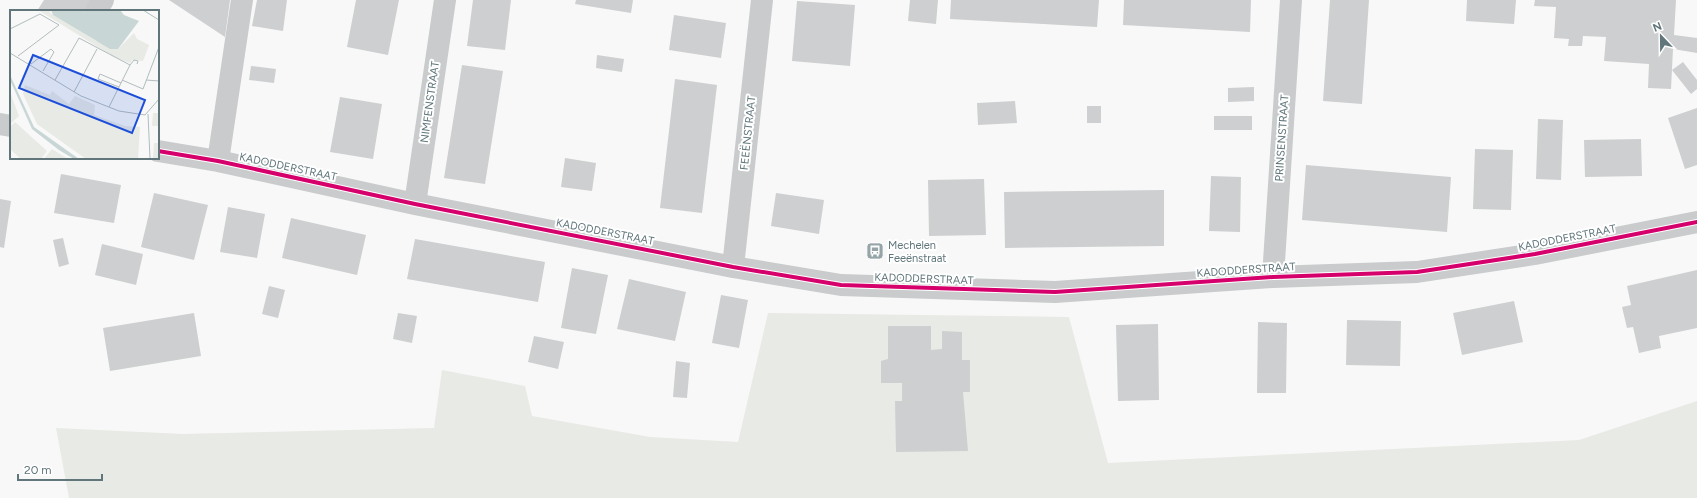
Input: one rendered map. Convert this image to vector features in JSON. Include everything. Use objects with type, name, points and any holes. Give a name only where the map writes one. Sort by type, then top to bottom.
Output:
[{"type":"street","points":[[97,10],[103,0]]},
{"type":"street","points":[[218,161],[242,0]]},
{"type":"street","name":"NIMFENSTRAAT","points":[[415,204],[446,0]]},
{"type":"street","name":"FEEËNSTRAAT","points":[[733,267],[762,0]]},
{"type":"street","name":"PRINSENSTRAAT","points":[[1273,277],[1291,0]]},
{"type":"street","points":[[0,124],[10,126]]},
{"type":"street","name":"KADODDERSTRAAT","points":[[159,151],[218,161],[415,204],[733,267],[841,285],[1055,292],[1273,277],[1417,272],[1535,254],[1697,222]]},
{"type":"shaded area","points":[[768,313],[1069,317],[1108,463],[1579,440],[1697,401],[1697,498],[69,498],[56,428],[183,434],[434,428],[442,370],[525,386],[532,416],[650,437],[738,442]]},
{"type":"building","points":[[44,0],[91,0],[85,10],[38,10]]},
{"type":"building","points":[[169,0],[230,0],[225,37]]},
{"type":"building","points":[[257,0],[287,0],[283,31],[252,26]]},
{"type":"building","points":[[356,0],[399,0],[388,55],[347,47]]},
{"type":"building","points":[[473,0],[511,0],[505,50],[467,46]]},
{"type":"building","points":[[576,0],[633,0],[631,13],[575,4]]},
{"type":"building","points":[[910,0],[938,0],[936,24],[908,21]]},
{"type":"building","points":[[951,0],[1099,0],[1097,27],[950,19]]},
{"type":"building","points":[[1124,0],[1251,0],[1250,32],[1123,25]]},
{"type":"building","points":[[1330,0],[1369,0],[1362,104],[1323,101]]},
{"type":"building","points":[[1467,0],[1516,0],[1514,24],[1466,21]]},
{"type":"building","points":[[1535,0],[1676,0],[1674,35],[1697,38],[1697,53],[1673,49],[1671,89],[1648,88],[1649,64],[1604,61],[1606,37],[1583,36],[1582,46],[1568,46],[1569,39],[1554,38],[1556,7],[1534,6]]},
{"type":"building","points":[[797,1],[855,5],[850,66],[792,61]]},
{"type":"building","points":[[674,15],[726,23],[721,58],[669,50]]},
{"type":"building","points":[[597,55],[624,59],[622,72],[596,68]]},
{"type":"building","points":[[1683,62],[1697,80],[1697,89],[1691,94],[1672,70]]},
{"type":"building","points":[[462,65],[503,71],[485,184],[444,178]]},
{"type":"building","points":[[251,66],[276,69],[274,83],[249,80]]},
{"type":"building","points":[[675,79],[717,85],[702,213],[660,208]]},
{"type":"building","points":[[1254,87],[1254,101],[1228,102],[1228,88]]},
{"type":"building","points":[[340,97],[382,104],[373,159],[330,152]]},
{"type":"building","points":[[1015,101],[1017,123],[978,125],[977,103]]},
{"type":"building","points":[[1087,106],[1101,106],[1101,123],[1087,123]]},
{"type":"building","points":[[1697,108],[1697,165],[1685,169],[1668,118]]},
{"type":"building","points":[[1214,116],[1252,116],[1252,130],[1214,130]]},
{"type":"building","points":[[1538,119],[1563,120],[1561,180],[1536,179]]},
{"type":"building","points":[[1641,139],[1642,176],[1585,177],[1584,140]]},
{"type":"building","points":[[1475,149],[1513,150],[1511,210],[1473,209]]},
{"type":"building","points":[[565,158],[596,163],[592,191],[561,187]]},
{"type":"building","points":[[1306,165],[1451,177],[1447,232],[1302,220]]},
{"type":"building","points":[[61,174],[121,185],[114,223],[54,213]]},
{"type":"building","points":[[1211,176],[1241,177],[1240,232],[1209,231]]},
{"type":"building","points":[[984,179],[986,235],[929,236],[928,180]]},
{"type":"building","points":[[1164,190],[1164,246],[1005,248],[1004,192]]},
{"type":"building","points":[[154,193],[208,205],[194,260],[141,247]]},
{"type":"building","points":[[776,193],[824,200],[819,234],[771,226]]},
{"type":"building","points":[[0,199],[11,201],[4,248],[0,247]]},
{"type":"building","points":[[228,207],[265,214],[257,258],[220,252]]},
{"type":"building","points":[[291,218],[366,235],[357,275],[282,258]]},
{"type":"building","points":[[63,238],[69,264],[59,267],[53,240]]},
{"type":"building","points":[[415,239],[545,262],[538,302],[407,279]]},
{"type":"building","points":[[102,244],[143,254],[136,285],[95,275]]},
{"type":"building","points":[[572,268],[608,275],[596,334],[561,328]]},
{"type":"building","points":[[1697,270],[1697,328],[1659,336],[1661,348],[1639,353],[1633,327],[1627,328],[1622,307],[1631,305],[1627,286]]},
{"type":"building","points":[[629,279],[686,292],[675,341],[617,329]]},
{"type":"building","points":[[269,286],[285,290],[278,318],[262,314]]},
{"type":"building","points":[[721,295],[748,300],[739,348],[712,343]]},
{"type":"building","points":[[1514,301],[1523,342],[1462,355],[1453,313]]},
{"type":"building","points":[[194,313],[201,356],[110,371],[103,328]]},
{"type":"building","points":[[398,313],[417,316],[412,343],[393,339]]},
{"type":"building","points":[[1347,320],[1401,321],[1400,366],[1346,365]]},
{"type":"building","points":[[1258,322],[1287,323],[1286,393],[1257,393]]},
{"type":"building","points":[[1158,324],[1159,400],[1118,401],[1116,325]]},
{"type":"building","points":[[888,326],[931,326],[931,350],[942,349],[942,331],[962,332],[962,360],[970,360],[970,392],[963,392],[968,451],[896,452],[895,401],[902,401],[902,383],[881,383],[881,361],[888,359]]},
{"type":"building","points":[[534,336],[564,342],[558,369],[528,362]]},
{"type":"building","points":[[676,361],[690,363],[687,398],[673,397]]},
{"type":"cycle path","points":[[159,151],[218,161],[415,204],[733,267],[841,285],[1055,292],[1273,277],[1417,272],[1535,254],[1697,222]]},
{"type":"place","name":"Mechelen Feeënstraat","points":[[875,251]]}]
